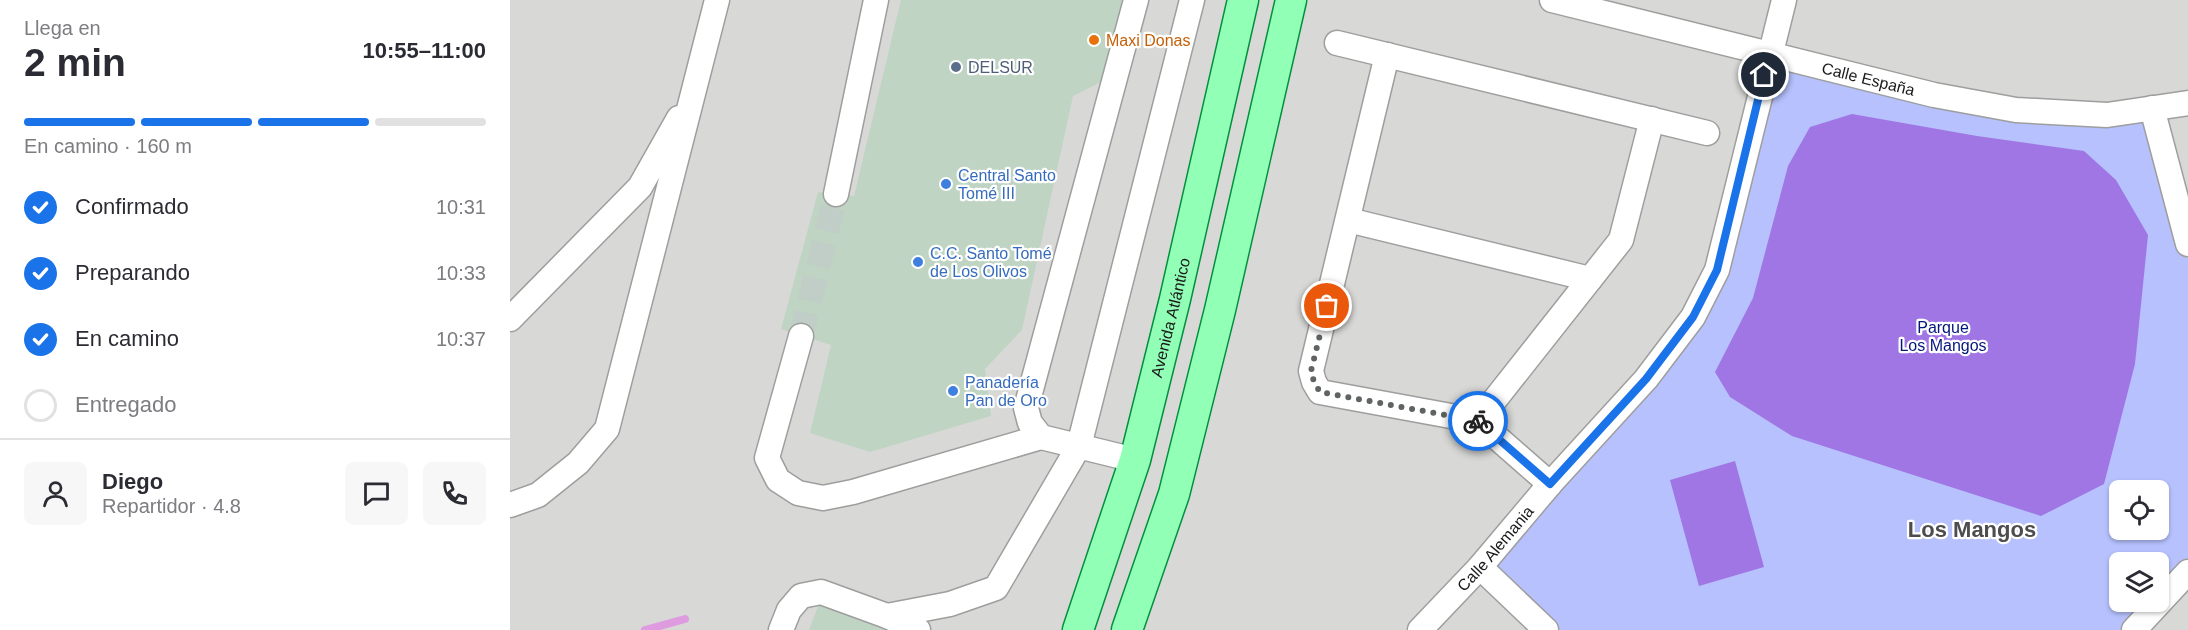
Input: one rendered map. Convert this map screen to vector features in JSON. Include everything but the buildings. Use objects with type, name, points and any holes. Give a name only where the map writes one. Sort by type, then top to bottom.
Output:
[{"type":"main road","name":"Avenida Atlántico","points":[[1078,630],[1135,460],[1175,299],[1244,0]]},
{"type":"main road","points":[[1127,630],[1174,494],[1220,310],[1291,0]]},
{"type":"street","points":[[510,505],[538,495],[578,463],[607,429],[717,0]]},
{"type":"street","points":[[836,194],[876,0]]},
{"type":"street","points":[[1041,437],[1030,423],[1026,408],[1136,0]]},
{"type":"street","points":[[887,616],[950,604],[996,588],[1079,446],[1192,0]]},
{"type":"street","name":"Calle España","points":[[1552,0],[1934,95],[2016,110],[2107,115],[2188,103]]},
{"type":"street","name":"Calle Alemania","points":[[1420,630],[1480,567],[1550,484],[1646,379],[1693,317],[1717,270],[1784,0]]},
{"type":"street","points":[[1337,43],[1707,133]]},
{"type":"street","points":[[1387,55],[1311,371],[1314,382],[1320,392],[1478,421],[1550,484]]},
{"type":"street","points":[[510,319],[640,187],[696,88]]},
{"type":"street","points":[[2152,108],[2188,244]]},
{"type":"street","points":[[1478,421],[1621,240],[1652,119]]},
{"type":"street","points":[[1348,220],[1590,279]]},
{"type":"street","points":[[801,336],[766,458],[778,480],[798,494],[823,498],[853,492],[1041,437],[1135,460]]},
{"type":"street","points":[[1480,567],[1546,630]]},
{"type":"street","points":[[2134,630],[2188,572]]},
{"type":"street","points":[[781,630],[789,610],[801,596],[821,592],[918,630]]},
{"type":"shaded area","points":[[510,0],[2188,0],[2188,630],[510,630]]},
{"type":"green space","name":"Parque Los Mangos","points":[[1769,54],[1934,95],[2152,108],[2188,244],[2188,572],[2169,592],[2169,552],[2109,552],[2109,612],[2151,612],[2134,630],[1546,630],[1480,567],[1693,317]]},
{"type":"green space","points":[[1852,114],[1977,136],[2084,151],[2116,180],[2148,235],[2135,364],[2104,484],[2041,516],[1792,436],[1730,397],[1715,372],[1753,298],[1788,166],[1810,127]]},
{"type":"green space","points":[[1735,461],[1764,567],[1699,586],[1670,480]]},
{"type":"waterway","points":[[645,630],[685,619]]},
{"type":"tunnel","points":[[801,336],[836,194]]},
{"type":"way so far","points":[[1327,306],[1311,371],[1320,392],[1478,421]]},
{"type":"place","name":"Maxi Donas","points":[[1094,40]]},
{"type":"place","name":"DELSUR","points":[[956,67]]},
{"type":"place","name":"Central Santo Tomé III","points":[[946,184]]},
{"type":"place","name":"C.C. Santo Tomé de Los Olivos","points":[[918,262]]},
{"type":"place","name":"Panadería Pan de Oro","points":[[953,391]]},
{"type":"district","name":"Los Mangos","points":[[1972,529]]},
{"type":"route","points":[[1478,421],[1550,484],[1646,379],[1693,317],[1717,270],[1764,75]]}]
